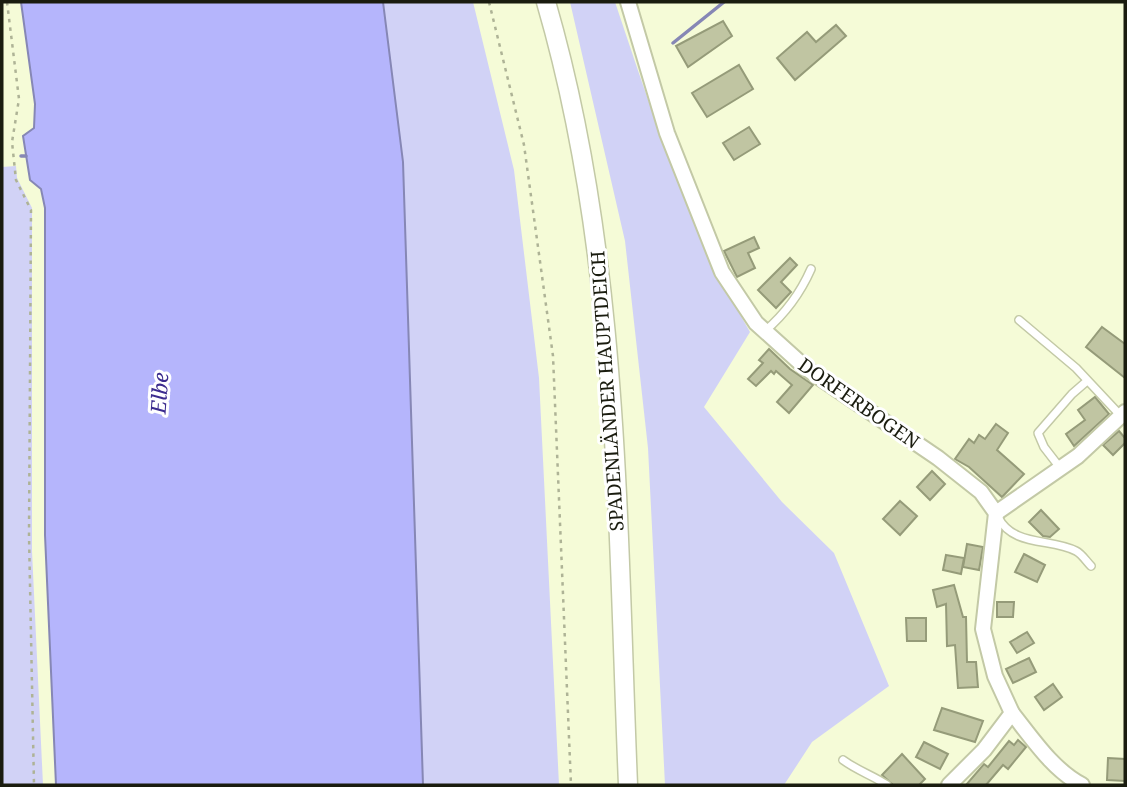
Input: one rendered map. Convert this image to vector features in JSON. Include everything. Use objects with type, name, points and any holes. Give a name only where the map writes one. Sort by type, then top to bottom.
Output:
[{"type":"street","name":"SPADENLÄNDER HAUPTDEICH","points":[[546,2],[582,150],[598,249],[614,459],[628,785]]},
{"type":"street","name":"DORFERBOGEN","points":[[628,2],[667,133],[717,259],[756,323],[807,369],[939,458],[981,492],[996,513]]},
{"type":"street","points":[[1082,785],[1070,779],[1045,754],[1012,713],[995,676],[983,629],[996,513],[1061,469],[1123,415]]},
{"type":"street","points":[[949,785],[984,750],[1012,713]]},
{"type":"lane","points":[[765,331],[783,316],[803,289],[811,269]]},
{"type":"lane","points":[[1019,320],[1123,415]]},
{"type":"lane","points":[[1061,469],[1044,447],[1038,433],[1072,394],[1087,382]]},
{"type":"lane","points":[[996,513],[1001,524],[1030,542],[1066,547],[1078,552],[1091,566]]},
{"type":"lane","points":[[844,760],[858,772],[872,775],[887,785]]},
{"type":"path","points":[[7,2],[19,99],[12,142],[16,180],[31,210],[29,535],[34,785]]},
{"type":"path","points":[[489,2],[524,145],[553,356],[571,785]]},
{"type":"shaded area","points":[[383,2],[473,2],[514,170],[539,378],[559,785],[423,785],[403,162]]},
{"type":"shaded area","points":[[570,2],[615,2],[658,129],[690,212],[728,293],[750,332],[704,407],[782,502],[834,553],[889,686],[812,742],[784,785],[665,785],[648,448],[625,241]]},
{"type":"shaded area","points":[[16,166],[17,178],[32,208],[32,551],[43,785],[2,785],[2,167]]},
{"type":"water","name":"Elbe","points":[[21,2],[383,2],[403,162],[423,785],[56,785],[45,535],[45,208],[41,189],[30,180],[23,136],[34,128],[35,104]]},
{"type":"building","points":[[723,21],[732,36],[688,67],[676,46]]},
{"type":"building","points":[[836,25],[846,36],[795,80],[777,58],[807,32],[816,42]]},
{"type":"building","points":[[739,65],[753,89],[707,117],[692,93]]},
{"type":"building","points":[[749,127],[760,144],[734,160],[723,143]]},
{"type":"building","points":[[754,237],[759,248],[748,253],[755,268],[737,277],[724,251]]},
{"type":"building","points":[[790,258],[797,265],[781,282],[791,292],[776,308],[758,290]]},
{"type":"building","points":[[1102,327],[1125,344],[1125,378],[1086,347]]},
{"type":"building","points":[[769,349],[790,369],[813,385],[789,413],[777,402],[792,385],[776,371],[774,374],[771,371],[756,386],[748,379],[763,363],[759,360]]},
{"type":"building","points":[[1095,397],[1109,414],[1074,446],[1066,434],[1085,420],[1078,410]]},
{"type":"building","points":[[996,424],[1008,433],[997,450],[1024,474],[1002,497],[969,467],[955,459],[969,439],[974,443],[979,435],[985,439]]},
{"type":"building","points":[[1119,431],[1125,438],[1125,443],[1113,455],[1103,445]]},
{"type":"building","points":[[932,471],[945,484],[930,500],[917,487]]},
{"type":"building","points":[[900,501],[917,516],[900,535],[883,519]]},
{"type":"building","points":[[1041,510],[1059,529],[1050,537],[1043,536],[1029,522]]},
{"type":"building","points":[[967,544],[983,547],[979,570],[963,567]]},
{"type":"building","points":[[1024,554],[1045,565],[1037,582],[1015,572]]},
{"type":"building","points":[[946,555],[964,558],[961,574],[943,570]]},
{"type":"building","points":[[954,585],[963,617],[966,617],[967,662],[976,662],[978,687],[958,688],[955,645],[947,646],[946,604],[937,607],[933,590]]},
{"type":"building","points":[[997,602],[1014,602],[1013,617],[997,617]]},
{"type":"building","points":[[906,618],[926,618],[926,641],[907,641]]},
{"type":"building","points":[[1027,632],[1034,643],[1017,653],[1010,642]]},
{"type":"building","points":[[1029,658],[1036,672],[1013,683],[1006,669]]},
{"type":"building","points":[[1053,684],[1062,697],[1044,710],[1035,697]]},
{"type":"building","points":[[942,708],[983,721],[975,742],[934,730]]},
{"type":"building","points":[[1018,740],[1026,747],[1008,769],[1003,765],[986,785],[966,785],[984,764],[988,767],[1009,741],[1014,745]]},
{"type":"building","points":[[924,742],[948,754],[940,769],[916,757]]},
{"type":"building","points":[[902,754],[925,779],[919,785],[893,785],[882,775]]},
{"type":"building","points":[[1108,758],[1125,759],[1125,781],[1107,780]]},
{"type":"waterway","points":[[673,43],[724,2]]},
{"type":"waterway","points":[[21,156],[26,156]]}]
